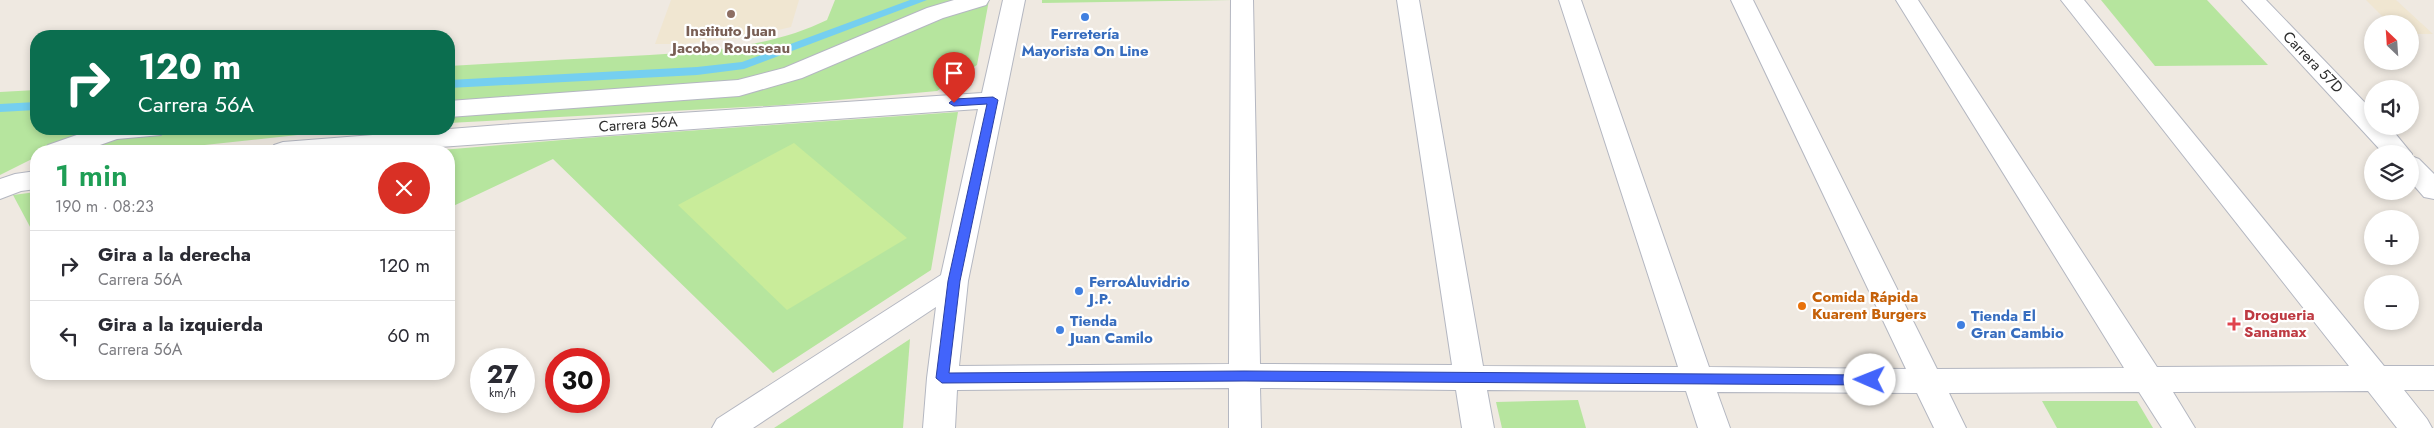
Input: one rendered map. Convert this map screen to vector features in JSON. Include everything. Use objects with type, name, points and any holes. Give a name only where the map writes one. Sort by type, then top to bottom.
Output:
[{"type":"street","points":[[455,109],[739,88],[793,73],[935,13],[978,0]]},
{"type":"street","points":[[939,428],[942,378],[954,281],[1014,0]]},
{"type":"street","points":[[1242,0],[1245,428]]},
{"type":"street","points":[[1408,0],[1478,428]]},
{"type":"street","points":[[1570,0],[1714,428]]},
{"type":"street","points":[[1742,0],[1950,428]]},
{"type":"street","points":[[1906,0],[2179,428]]},
{"type":"street","points":[[2072,0],[2416,428]]},
{"type":"street","name":"Carrera 57D","points":[[2253,0],[2364,117]]},
{"type":"street","name":"Carrera 56A","points":[[355,145],[522,131],[993,100]]},
{"type":"street","points":[[74,145],[103,135]]},
{"type":"street","name":"Carrera 57D","points":[[2382,135],[2391,145]]},
{"type":"street","points":[[17,184],[30,172]]},
{"type":"street","points":[[2419,174],[2434,190]]},
{"type":"street","points":[[728,428],[954,281]]},
{"type":"street","points":[[942,378],[1244,376],[1928,381],[2434,378]]},
{"type":"shaded area","name":"Instituto Juan Jacobo Rousseau","points":[[671,0],[799,0],[791,27],[748,37],[683,44],[655,44]]},
{"type":"shaded area","points":[[2366,0],[2396,0],[2412,15],[2381,15]]},
{"type":"shaded area","points":[[2419,21],[2433,34],[2419,34]]},
{"type":"green space","points":[[835,0],[989,0],[977,65],[937,91],[783,105],[455,123],[455,66],[666,54],[721,49],[776,39],[802,31],[827,20]]},
{"type":"green space","points":[[1042,0],[1233,0],[1042,3]]},
{"type":"green space","points":[[2101,0],[2207,0],[2268,65],[2155,66]]},
{"type":"green space","points":[[30,90],[30,135],[297,135],[205,145],[30,145],[30,160],[0,175],[0,92]]},
{"type":"green space","points":[[958,112],[931,270],[773,373],[553,159],[455,205],[455,149]]},
{"type":"green space","points":[[794,143],[907,238],[787,310],[678,205]]},
{"type":"green space","points":[[30,193],[30,227],[13,195]]},
{"type":"green space","points":[[910,339],[903,428],[774,428]]},
{"type":"green space","points":[[1578,400],[1586,428],[1502,428],[1496,402]]},
{"type":"green space","points":[[2042,401],[2137,401],[2153,428],[2057,428]]},
{"type":"waterway","points":[[455,84],[697,71],[744,65],[921,0]]},
{"type":"waterway","points":[[0,108],[30,106]]},
{"type":"place","name":"Instituto Juan Jacobo Rousseau","points":[[731,14]]},
{"type":"place","name":"Ferretería Mayorista On Line","points":[[1085,17]]},
{"type":"place","name":"FerroAluvidrio J.P.","points":[[1079,291]]},
{"type":"place","name":"Comida Rápida Kuarent Burgers","points":[[1802,306]]},
{"type":"place","name":"Drogueria Sanamax","points":[[2234,324]]},
{"type":"place","name":"Tienda El Gran Cambio","points":[[1961,325]]},
{"type":"place","name":"Tienda Juan Camilo","points":[[1060,330]]},
{"type":"route","points":[[954,103],[993,100],[954,281],[942,378],[1244,376],[1469,379],[1870,380]]}]
